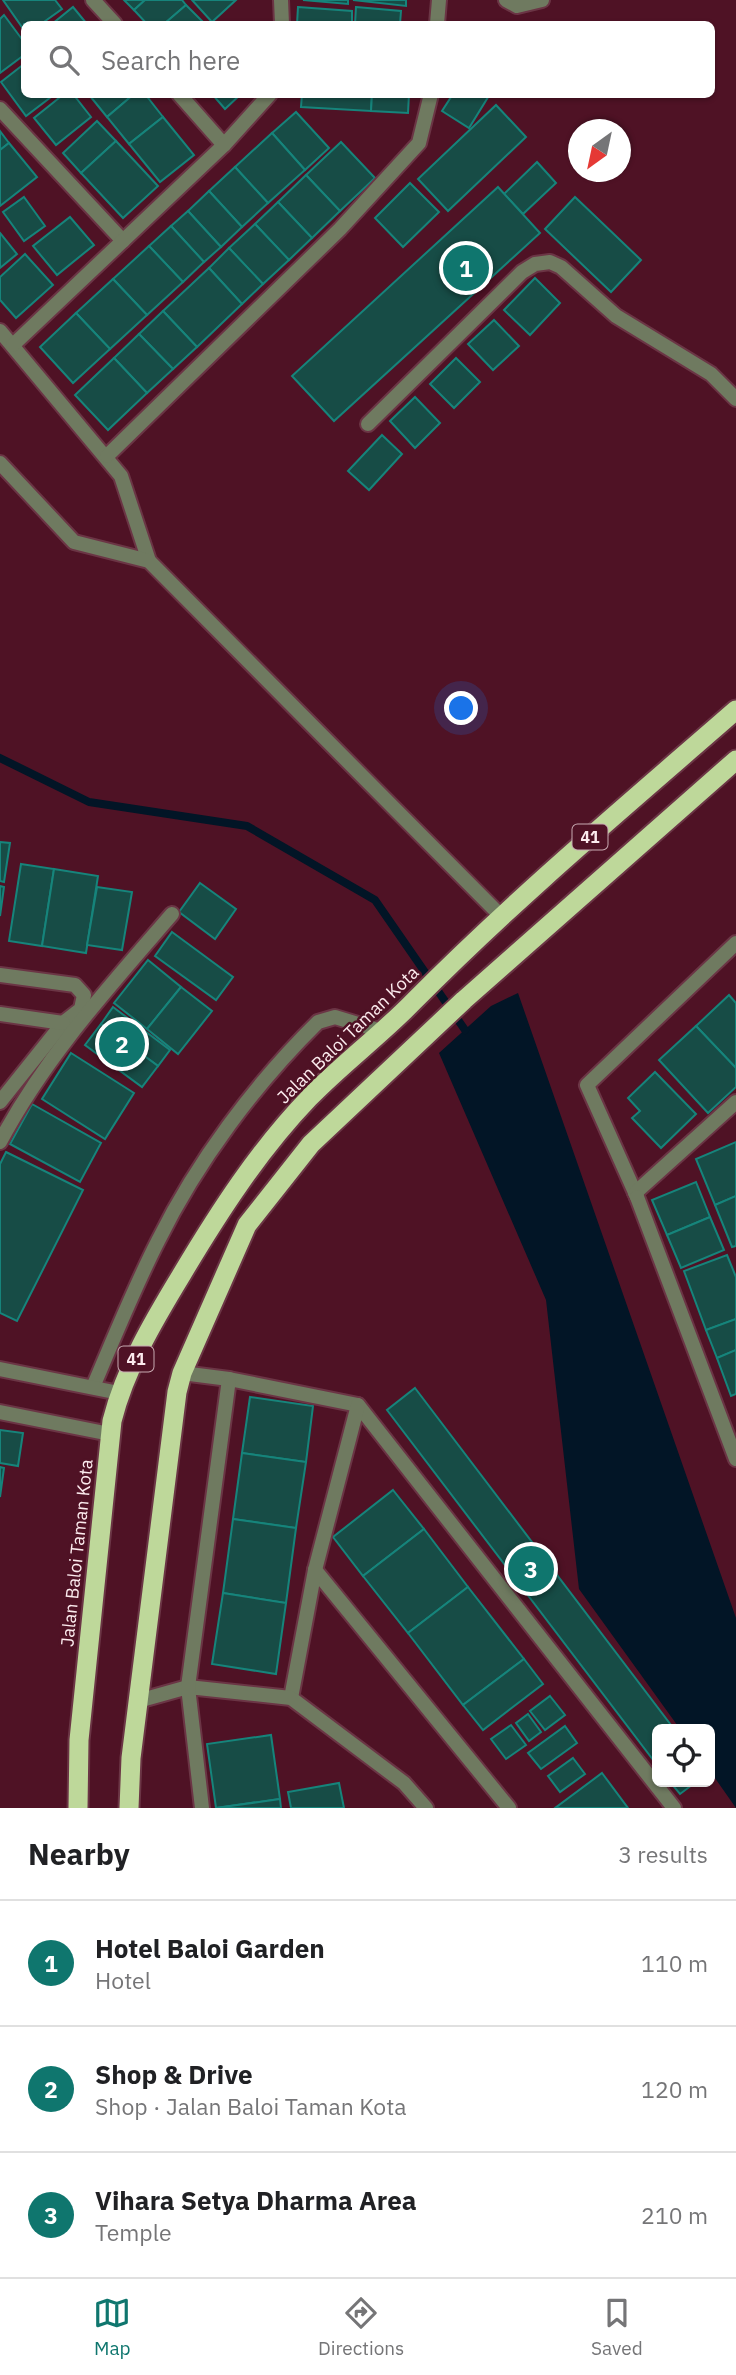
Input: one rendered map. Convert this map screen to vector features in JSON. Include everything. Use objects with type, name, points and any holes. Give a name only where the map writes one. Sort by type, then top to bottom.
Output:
[{"type":"highway","name":"Jalan Baloi Taman Kota","points":[[78,1808],[79,1740],[110,1434],[119,1393],[158,1314],[214,1222],[264,1151],[309,1098],[413,1002],[500,915],[736,710]]},
{"type":"highway","name":"41","points":[[129,1808],[138,1701],[177,1392],[182,1373],[247,1225],[311,1144],[464,1000],[736,760]]},
{"type":"street","points":[[93,0],[113,21]]},
{"type":"street","points":[[281,0],[282,21]]},
{"type":"street","points":[[437,21],[439,0]]},
{"type":"street","points":[[506,0],[517,6],[542,0]]},
{"type":"street","points":[[183,98],[224,145]]},
{"type":"street","points":[[13,345],[224,145],[266,98]]},
{"type":"street","points":[[107,456],[340,229],[419,143],[430,98]]},
{"type":"street","points":[[0,109],[123,241]]},
{"type":"street","points":[[368,424],[523,272],[542,263],[561,267],[616,316],[711,373],[736,399]]},
{"type":"street","points":[[0,331],[121,476],[149,561],[500,915]]},
{"type":"street","points":[[0,463],[74,542],[149,561]]},
{"type":"street","points":[[0,1142],[23,1098],[61,1045],[172,914]]},
{"type":"street","points":[[736,943],[587,1085],[636,1195],[736,1459]]},
{"type":"street","points":[[0,975],[75,985],[84,995],[81,1009],[63,1023],[0,1102]]},
{"type":"street","points":[[0,1014],[63,1023]]},
{"type":"street","points":[[93,1387],[158,1241],[186,1190],[240,1113],[318,1022],[335,1017],[381,1031]]},
{"type":"street","points":[[636,1195],[736,1102]]},
{"type":"street","points":[[0,1369],[119,1393]]},
{"type":"street","points":[[182,1373],[229,1379],[358,1405],[674,1808]]},
{"type":"street","points":[[202,1808],[188,1687],[229,1379]]},
{"type":"street","points":[[291,1698],[315,1570],[358,1405]]},
{"type":"street","points":[[0,1412],[110,1434]]},
{"type":"street","points":[[315,1570],[509,1808]]},
{"type":"street","points":[[138,1701],[188,1687],[291,1698],[404,1783],[426,1808]]},
{"type":"water","points":[[518,993],[736,1618],[736,1808],[715,1778],[715,1724],[676,1724],[579,1589],[546,1300],[439,1053],[491,1006]]},
{"type":"building","points":[[3,0],[55,0],[62,9],[45,21],[21,21],[21,26]]},
{"type":"building","points":[[124,0],[145,0],[134,10]]},
{"type":"building","points":[[145,0],[182,0],[186,5],[167,21],[144,21],[134,10]]},
{"type":"building","points":[[192,0],[236,0],[213,21]]},
{"type":"building","points":[[303,0],[348,0],[348,4]]},
{"type":"building","points":[[353,0],[406,0],[406,6]]},
{"type":"building","points":[[186,5],[202,21],[167,21]]},
{"type":"building","points":[[73,7],[85,21],[56,21]]},
{"type":"building","points":[[298,7],[352,11],[352,21],[297,21]]},
{"type":"building","points":[[356,7],[401,11],[400,21],[355,21]]},
{"type":"building","points":[[4,15],[21,38],[21,57],[0,73],[0,19]]},
{"type":"building","points":[[21,66],[21,98],[50,98],[26,116],[1,82]]},
{"type":"building","points":[[59,98],[76,98],[91,117],[56,145],[34,118]]},
{"type":"building","points":[[92,98],[129,98],[107,117]]},
{"type":"building","points":[[129,98],[148,98],[163,117],[129,144],[107,117]]},
{"type":"building","points":[[215,98],[237,98],[225,109]]},
{"type":"building","points":[[302,98],[372,98],[371,111],[301,107]]},
{"type":"building","points":[[372,98],[409,98],[408,113],[371,111]]},
{"type":"building","points":[[450,98],[488,98],[469,128],[442,111]]},
{"type":"building","points":[[496,105],[526,137],[448,211],[418,179]]},
{"type":"building","points":[[296,112],[329,148],[305,170],[272,133]]},
{"type":"building","points":[[163,117],[194,155],[160,182],[129,144]]},
{"type":"building","points":[[97,121],[116,141],[81,173],[63,153]]},
{"type":"building","points":[[0,131],[9,143],[0,150]]},
{"type":"building","points":[[272,133],[305,170],[268,203],[235,167]]},
{"type":"building","points":[[116,141],[158,186],[123,218],[81,173]]},
{"type":"building","points":[[341,142],[375,178],[340,211],[306,175]]},
{"type":"building","points":[[9,143],[37,177],[0,206],[0,150]]},
{"type":"building","points":[[537,162],[556,183],[523,214],[504,194]]},
{"type":"building","points":[[235,167],[268,203],[242,227],[209,191]]},
{"type":"building","points":[[306,175],[340,211],[312,238],[278,202]]},
{"type":"building","points":[[410,183],[439,212],[403,247],[375,218]]},
{"type":"building","points":[[498,187],[540,233],[334,421],[292,376]]},
{"type":"building","points":[[209,191],[242,227],[221,247],[188,211]]},
{"type":"building","points":[[24,197],[45,226],[24,241],[3,212]]},
{"type":"building","points":[[575,197],[641,260],[611,292],[545,229]]},
{"type":"building","points":[[278,202],[312,238],[289,260],[255,224]]},
{"type":"building","points":[[188,211],[221,247],[204,262],[171,226]]},
{"type":"building","points":[[70,217],[94,245],[57,275],[33,246]]},
{"type":"building","points":[[255,224],[289,260],[263,284],[229,248]]},
{"type":"building","points":[[171,226],[204,262],[183,282],[149,246]]},
{"type":"building","points":[[0,233],[17,254],[0,268]]},
{"type":"building","points":[[149,246],[183,282],[147,315],[113,279]]},
{"type":"building","points":[[229,248],[263,284],[242,304],[209,268]]},
{"type":"building","points":[[25,254],[53,285],[16,318],[0,300],[0,277]]},
{"type":"building","points":[[209,268],[242,304],[197,347],[163,311]]},
{"type":"building","points":[[535,278],[560,303],[530,335],[504,310]]},
{"type":"building","points":[[113,279],[147,315],[110,349],[76,313]]},
{"type":"building","points":[[163,311],[197,347],[173,369],[139,334]]},
{"type":"building","points":[[76,313],[110,349],[73,383],[40,347]]},
{"type":"building","points":[[494,320],[519,346],[493,370],[468,344]]},
{"type":"building","points":[[139,334],[173,369],[147,393],[114,358]]},
{"type":"building","points":[[114,358],[147,393],[108,430],[75,395]]},
{"type":"building","points":[[456,358],[480,382],[454,408],[430,384]]},
{"type":"building","points":[[415,397],[440,423],[415,448],[390,421]]},
{"type":"building","points":[[382,435],[402,454],[369,490],[348,471]]},
{"type":"building","points":[[0,842],[10,843],[4,882],[0,881]]},
{"type":"building","points":[[21,864],[54,869],[42,946],[9,941]]},
{"type":"building","points":[[54,869],[98,876],[86,953],[42,946]]},
{"type":"building","points":[[200,883],[236,909],[215,939],[179,912]]},
{"type":"building","points":[[0,886],[4,887],[0,916]]},
{"type":"building","points":[[97,887],[132,892],[122,950],[87,945]]},
{"type":"building","points":[[172,932],[233,977],[216,1000],[155,956]]},
{"type":"building","points":[[148,960],[181,987],[147,1029],[114,1003]]},
{"type":"building","points":[[181,987],[212,1011],[178,1054],[147,1029]]},
{"type":"building","points":[[729,995],[736,1003],[736,1068],[696,1026]]},
{"type":"building","points":[[113,1007],[170,1050],[158,1066],[101,1024]]},
{"type":"building","points":[[101,1024],[158,1066],[142,1087],[85,1045]]},
{"type":"building","points":[[696,1026],[736,1068],[736,1087],[708,1113],[659,1060]]},
{"type":"building","points":[[71,1053],[134,1093],[105,1139],[42,1099]]},
{"type":"building","points":[[655,1072],[696,1114],[661,1148],[632,1118],[640,1111],[628,1098]]},
{"type":"building","points":[[32,1104],[101,1143],[80,1182],[10,1144]]},
{"type":"building","points":[[736,1142],[736,1196],[715,1205],[696,1159]]},
{"type":"building","points":[[6,1152],[83,1190],[17,1321],[0,1313],[0,1164]]},
{"type":"building","points":[[696,1182],[710,1217],[667,1235],[652,1200]]},
{"type":"building","points":[[736,1196],[736,1246],[732,1247],[715,1205]]},
{"type":"building","points":[[710,1217],[724,1250],[681,1268],[667,1235]]},
{"type":"building","points":[[727,1255],[736,1277],[736,1319],[706,1330],[684,1271]]},
{"type":"building","points":[[736,1319],[736,1350],[717,1358],[706,1330]]},
{"type":"building","points":[[736,1350],[736,1394],[731,1396],[717,1358]]},
{"type":"building","points":[[415,1388],[670,1724],[652,1724],[652,1758],[387,1410]]},
{"type":"building","points":[[250,1397],[313,1406],[306,1462],[242,1453]]},
{"type":"building","points":[[0,1430],[23,1433],[18,1466],[0,1463]]},
{"type":"building","points":[[242,1453],[306,1462],[296,1528],[233,1519]]},
{"type":"building","points":[[0,1467],[4,1468],[0,1497]]},
{"type":"building","points":[[393,1490],[424,1529],[363,1576],[333,1537]]},
{"type":"building","points":[[233,1519],[296,1528],[286,1603],[223,1593]]},
{"type":"building","points":[[424,1529],[468,1587],[408,1633],[363,1576]]},
{"type":"building","points":[[468,1587],[524,1659],[463,1705],[408,1633]]},
{"type":"building","points":[[223,1593],[286,1603],[276,1674],[212,1664]]},
{"type":"building","points":[[524,1659],[543,1684],[483,1730],[463,1705]]},
{"type":"building","points":[[550,1696],[565,1715],[545,1730],[530,1711]]},
{"type":"building","points":[[528,1714],[541,1732],[529,1741],[516,1723]]},
{"type":"building","points":[[511,1725],[526,1745],[506,1759],[491,1739]]},
{"type":"building","points":[[565,1726],[577,1743],[541,1769],[528,1753]]},
{"type":"building","points":[[271,1735],[280,1799],[216,1808],[207,1744]]},
{"type":"building","points":[[573,1758],[585,1774],[560,1792],[548,1776]]},
{"type":"building","points":[[602,1773],[628,1808],[555,1808]]},
{"type":"building","points":[[339,1783],[344,1808],[291,1808],[288,1792]]},
{"type":"building","points":[[674,1787],[689,1787],[680,1794]]},
{"type":"building","points":[[280,1799],[281,1808],[216,1808]]},
{"type":"waterway","points":[[0,758],[89,802],[247,826],[375,900],[465,1030]]},
{"type":"place","name":"Hotel Baloi Garden","points":[[466,268]]},
{"type":"place","name":"Shop & Drive","points":[[122,1044]]},
{"type":"place","name":"Vihara Setya Dharma Area","points":[[531,1569]]}]
